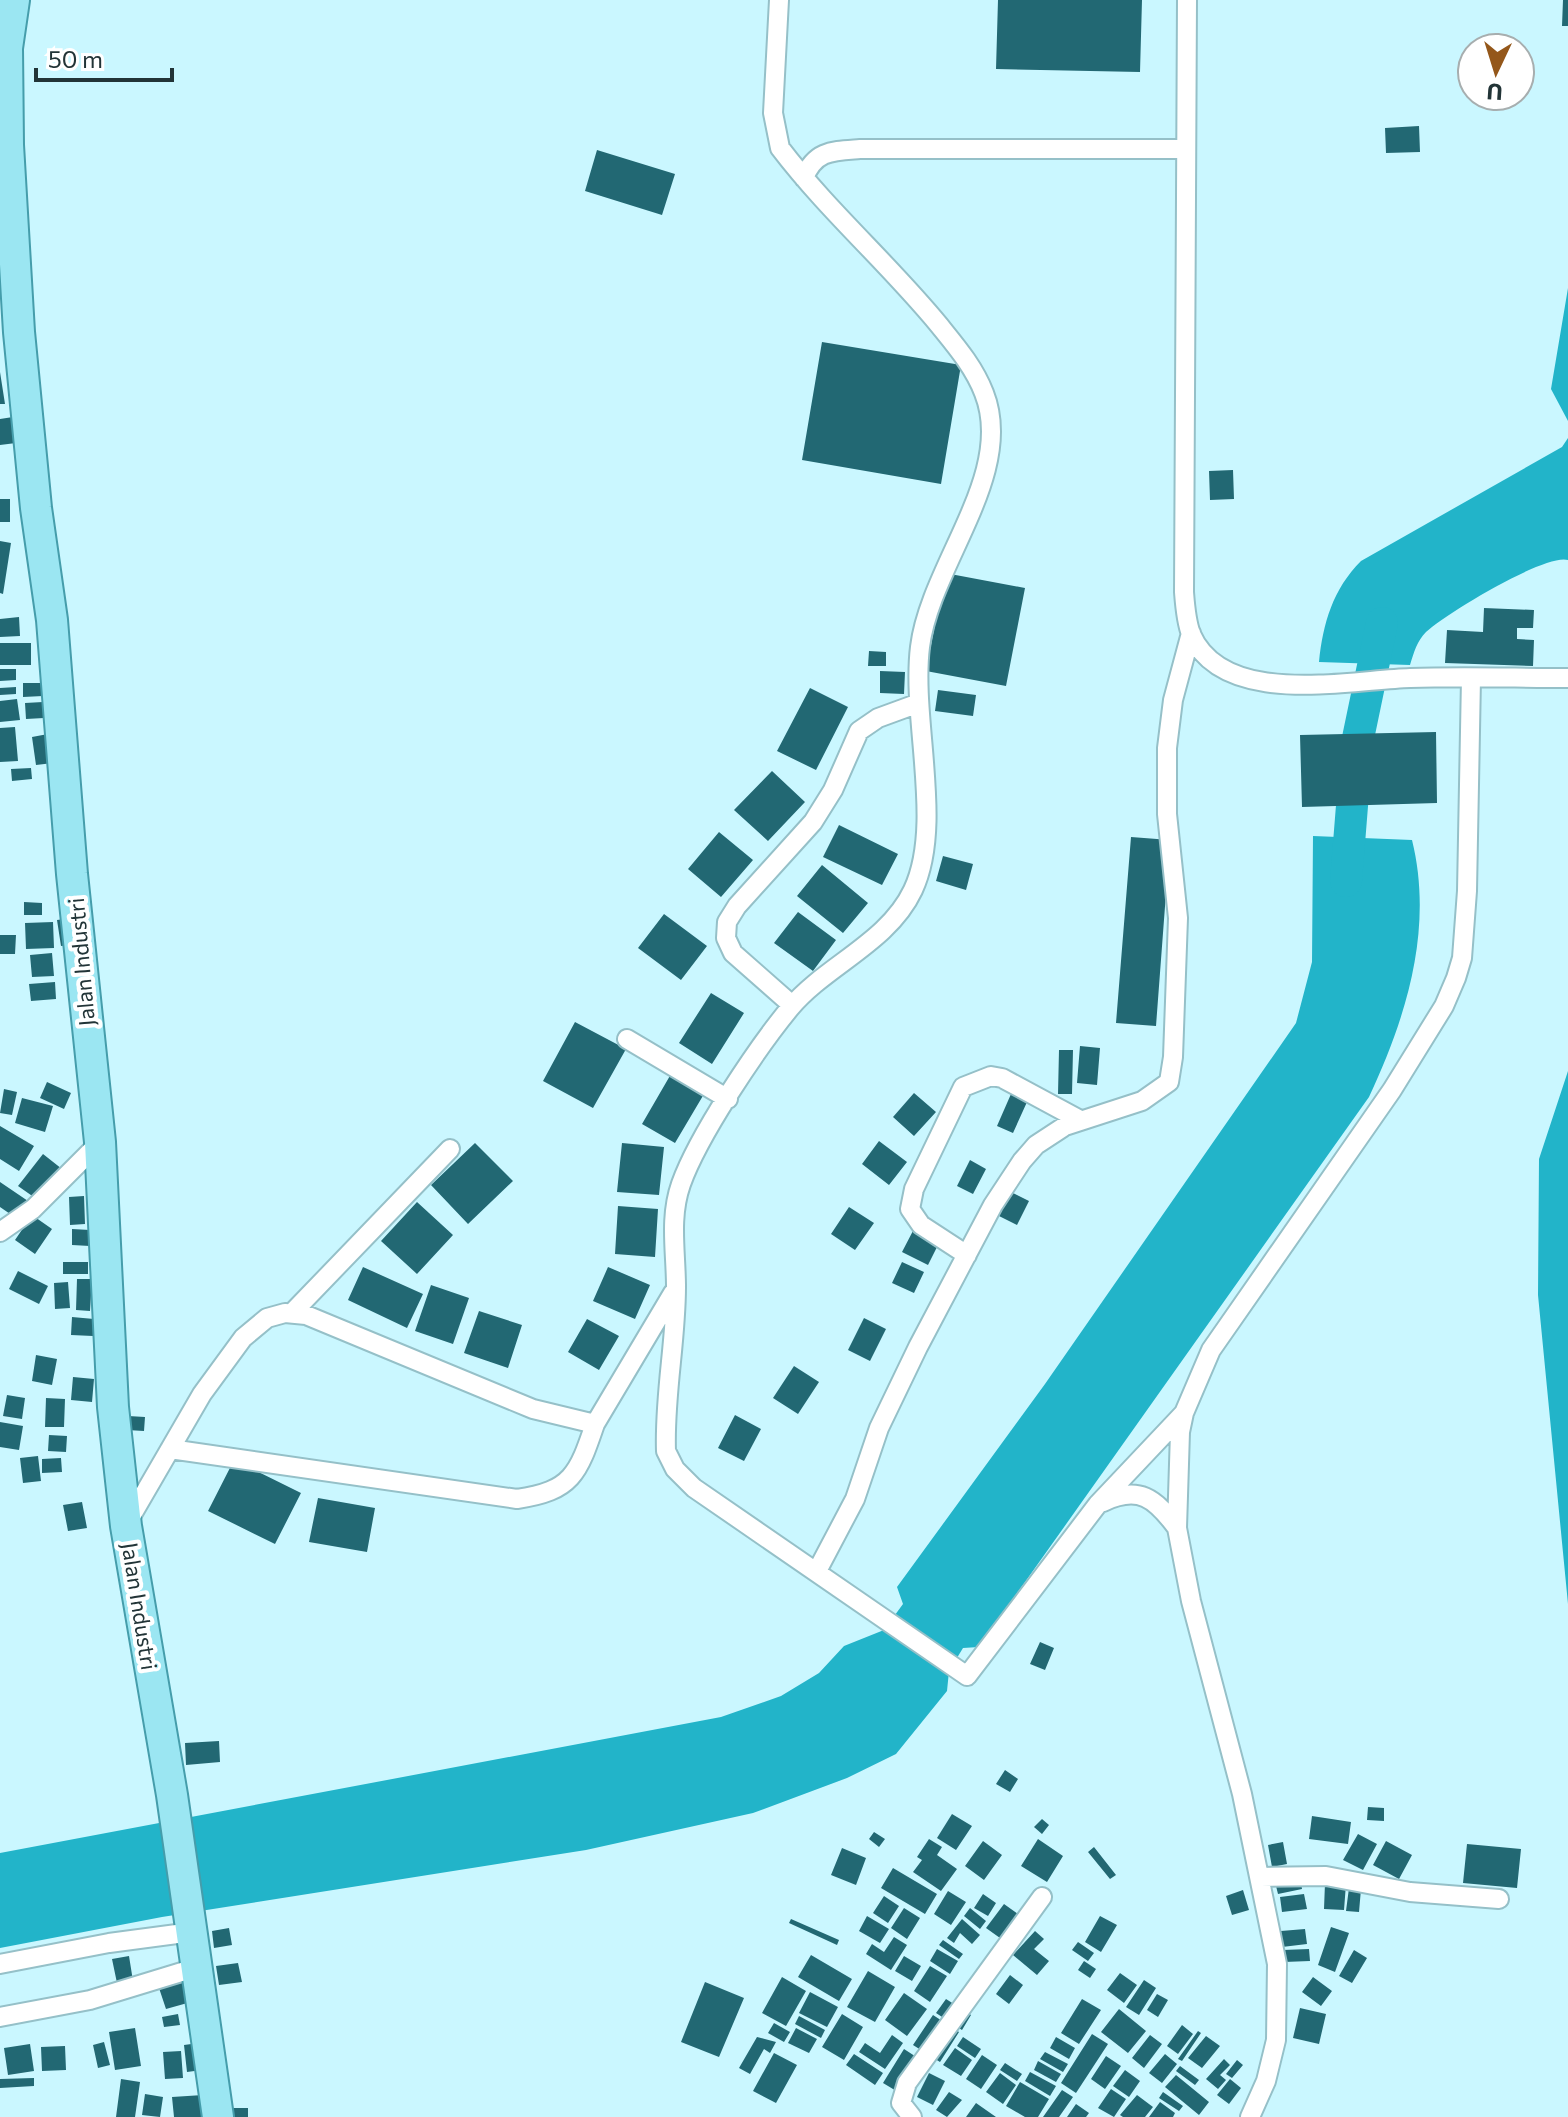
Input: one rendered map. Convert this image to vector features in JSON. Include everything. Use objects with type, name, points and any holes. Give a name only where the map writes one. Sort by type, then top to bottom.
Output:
[{"type":"main road","name":"Jalan Industri","points":[[8,18],[8,145],[19,332],[36,508],[52,620],[72,874],[100,1142],[113,1407],[126,1526],[172,1795],[218,2117]]},
{"type":"street","points":[[779,0],[773,75],[774,124],[780,148],[804,178],[921,303],[973,371],[987,400],[991,438],[988,460],[973,504],[945,564],[925,622],[920,647],[919,703],[925,832],[917,882],[903,909],[870,942],[792,1005],[728,1099],[689,1165],[676,1201],[676,1287],[666,1439],[669,1460],[694,1488],[967,1676],[1098,1504],[1184,1413]]},
{"type":"street","points":[[1187,0],[1184,592],[1191,633],[1201,650],[1231,673],[1259,682],[1296,685],[1411,678],[1566,678]]},
{"type":"street","points":[[804,178],[811,162],[819,155],[846,150],[1184,149]]},
{"type":"street","points":[[817,1571],[855,1499],[885,1415],[993,1205],[1029,1151],[1080,1120],[1142,1101],[1164,1088],[1171,1073],[1178,918],[1167,814],[1167,748],[1173,700],[1191,633]]},
{"type":"street","points":[[1250,2117],[1272,2061],[1279,1997],[1273,1934],[1191,1601],[1177,1528],[1178,1451],[1184,1413],[1211,1350],[1392,1090],[1444,1006],[1456,978],[1462,958],[1467,891],[1471,678]]},
{"type":"street","points":[[792,1005],[733,953],[726,938],[727,922],[737,906],[813,822],[833,790],[859,731],[878,718],[919,703]]},
{"type":"street","points":[[627,1039],[728,1099]]},
{"type":"street","points":[[967,1255],[921,1225],[910,1209],[914,1189],[963,1087],[991,1076],[1002,1078],[1080,1120]]},
{"type":"street","points":[[0,1232],[33,1209],[100,1142]]},
{"type":"street","points":[[292,1313],[450,1149]]},
{"type":"street","points":[[170,1449],[517,1499],[541,1496],[573,1478],[595,1424],[676,1287]]},
{"type":"street","points":[[126,1526],[202,1394],[243,1338],[267,1318],[292,1313],[320,1320],[533,1409],[595,1424]]},
{"type":"street","points":[[1098,1504],[1126,1493],[1143,1496],[1164,1510],[1177,1528]]},
{"type":"street","points":[[1261,1877],[1326,1876],[1410,1892],[1499,1899]]},
{"type":"street","points":[[912,2117],[901,2103],[907,2083],[1042,1897]]},
{"type":"street","points":[[0,1964],[190,1926]]},
{"type":"street","points":[[0,2017],[90,2000],[198,1967]]},
{"type":"water","points":[[1568,288],[1568,421],[1551,389]]},
{"type":"water","points":[[1568,438],[1568,560],[1556,560],[1518,575],[1453,612],[1423,635],[1410,665],[1319,662],[1331,607],[1343,583],[1361,561],[1562,447]]},
{"type":"water","points":[[1313,836],[1412,840],[1420,907],[1413,972],[1394,1036],[1369,1097],[979,1647],[963,1648],[949,1671],[947,1691],[896,1754],[847,1778],[753,1813],[586,1850],[162,1917],[0,1948],[0,1853],[721,1717],[781,1696],[819,1673],[844,1646],[884,1630],[903,1604],[897,1587],[1045,1384],[1296,1023],[1312,962]]},
{"type":"water","points":[[1568,1071],[1568,1604],[1538,1295],[1539,1159]]},
{"type":"building","points":[[998,0],[1142,0],[1140,72],[996,69]]},
{"type":"building","points":[[1563,0],[1568,0],[1568,26],[1562,26]]},
{"type":"building","points":[[1419,126],[1420,152],[1386,153],[1385,128]]},
{"type":"building","points":[[597,150],[675,174],[662,215],[585,191]]},
{"type":"building","points":[[822,342],[961,365],[941,484],[802,460]]},
{"type":"building","points":[[0,372],[5,404],[0,404]]},
{"type":"building","points":[[13,417],[16,443],[0,445],[0,419]]},
{"type":"building","points":[[1233,470],[1234,499],[1210,500],[1209,471]]},
{"type":"building","points":[[0,499],[10,499],[10,522],[0,522]]},
{"type":"building","points":[[0,541],[11,543],[3,594],[0,593]]},
{"type":"building","points":[[945,573],[1025,588],[1006,686],[926,671]]},
{"type":"building","points":[[1484,608],[1534,610],[1533,628],[1517,628],[1517,639],[1534,640],[1533,666],[1445,663],[1447,630],[1483,632]]},
{"type":"building","points":[[19,617],[20,636],[0,637],[0,619]]},
{"type":"building","points":[[0,643],[31,643],[31,665],[0,665]]},
{"type":"building","points":[[869,651],[886,652],[886,666],[868,666]]},
{"type":"building","points":[[0,669],[16,669],[16,680],[0,681]]},
{"type":"building","points":[[880,671],[905,672],[904,694],[880,693]]},
{"type":"building","points":[[23,683],[42,683],[43,696],[23,697]]},
{"type":"building","points":[[16,687],[16,694],[0,695],[0,688]]},
{"type":"building","points":[[810,688],[848,707],[816,770],[777,751]]},
{"type":"building","points":[[938,690],[976,695],[973,716],[935,711]]},
{"type":"building","points":[[17,699],[20,720],[0,722],[0,701]]},
{"type":"building","points":[[43,702],[44,718],[26,719],[25,703]]},
{"type":"building","points":[[15,727],[18,761],[0,762],[0,728]]},
{"type":"building","points":[[1436,732],[1437,803],[1302,807],[1300,735]]},
{"type":"building","points":[[48,734],[53,763],[36,765],[32,737]]},
{"type":"building","points":[[31,768],[32,779],[12,781],[11,769]]},
{"type":"building","points":[[772,771],[805,802],[768,841],[734,810]]},
{"type":"building","points":[[839,825],[898,854],[882,885],[823,857]]},
{"type":"building","points":[[719,832],[753,860],[721,897],[688,869]]},
{"type":"building","points":[[1131,837],[1170,840],[1156,1026],[1116,1023]]},
{"type":"building","points":[[943,856],[973,864],[966,890],[936,881]]},
{"type":"building","points":[[822,865],[868,903],[843,933],[797,896]]},
{"type":"building","points":[[24,902],[42,903],[42,915],[24,915]]},
{"type":"building","points":[[798,912],[836,940],[813,971],[774,943]]},
{"type":"building","points":[[664,914],[707,946],[681,980],[638,948]]},
{"type":"building","points":[[65,919],[69,945],[61,946],[57,920]]},
{"type":"building","points":[[53,922],[54,948],[26,949],[25,923]]},
{"type":"building","points":[[0,935],[16,935],[15,954],[0,954]]},
{"type":"building","points":[[52,953],[54,976],[32,977],[30,955]]},
{"type":"building","points":[[55,982],[56,999],[31,1001],[29,984]]},
{"type":"building","points":[[711,993],[744,1013],[712,1064],[679,1043]]},
{"type":"building","points":[[575,1022],[626,1049],[593,1108],[543,1081]]},
{"type":"building","points":[[1080,1046],[1100,1048],[1097,1085],[1077,1083]]},
{"type":"building","points":[[1059,1050],[1073,1050],[1072,1094],[1058,1094]]},
{"type":"building","points":[[671,1074],[704,1094],[675,1143],[642,1124]]},
{"type":"building","points":[[47,1082],[71,1093],[64,1109],[40,1098]]},
{"type":"building","points":[[4,1089],[17,1092],[12,1115],[0,1113]]},
{"type":"building","points":[[914,1093],[936,1112],[914,1136],[893,1117]]},
{"type":"building","points":[[1011,1094],[1027,1102],[1013,1133],[997,1126]]},
{"type":"building","points":[[22,1098],[53,1106],[45,1132],[15,1123]]},
{"type":"building","points":[[0,1126],[34,1146],[19,1171],[0,1159]]},
{"type":"building","points":[[879,1141],[907,1162],[889,1185],[862,1164]]},
{"type":"building","points":[[475,1143],[513,1181],[468,1224],[431,1185]]},
{"type":"building","points":[[622,1143],[664,1147],[659,1195],[617,1192]]},
{"type":"building","points":[[43,1154],[62,1169],[38,1200],[18,1186]]},
{"type":"building","points":[[970,1160],[986,1169],[973,1194],[957,1186]]},
{"type":"building","points":[[0,1182],[28,1201],[16,1218],[0,1207]]},
{"type":"building","points":[[1011,1192],[1029,1201],[1017,1225],[999,1216]]},
{"type":"building","points":[[84,1196],[85,1224],[70,1225],[69,1197]]},
{"type":"building","points":[[417,1202],[453,1235],[417,1274],[381,1241]]},
{"type":"building","points":[[618,1206],[658,1209],[655,1257],[615,1254]]},
{"type":"building","points":[[849,1207],[874,1223],[855,1250],[831,1234]]},
{"type":"building","points":[[32,1215],[52,1229],[35,1254],[15,1240]]},
{"type":"building","points":[[915,1227],[940,1241],[928,1265],[902,1252]]},
{"type":"building","points":[[72,1229],[90,1230],[90,1246],[72,1245]]},
{"type":"building","points":[[63,1262],[88,1262],[88,1274],[63,1274]]},
{"type":"building","points":[[902,1262],[924,1272],[914,1293],[892,1283]]},
{"type":"building","points":[[363,1267],[423,1294],[407,1328],[348,1300]]},
{"type":"building","points":[[608,1267],[650,1285],[635,1319],[593,1301]]},
{"type":"building","points":[[18,1271],[48,1286],[39,1304],[9,1289]]},
{"type":"building","points":[[77,1279],[92,1279],[90,1311],[76,1310]]},
{"type":"building","points":[[68,1282],[70,1308],[55,1309],[54,1283]]},
{"type":"building","points":[[431,1285],[469,1298],[453,1344],[415,1331]]},
{"type":"building","points":[[479,1311],[522,1325],[508,1368],[464,1353]]},
{"type":"building","points":[[72,1317],[94,1319],[93,1336],[71,1335]]},
{"type":"building","points":[[864,1318],[886,1329],[870,1361],[848,1350]]},
{"type":"building","points":[[587,1319],[619,1336],[599,1370],[568,1352]]},
{"type":"building","points":[[36,1355],[57,1359],[52,1385],[32,1381]]},
{"type":"building","points":[[794,1366],[819,1382],[798,1414],[773,1398]]},
{"type":"building","points":[[73,1377],[94,1379],[92,1402],[71,1400]]},
{"type":"building","points":[[7,1395],[25,1398],[22,1419],[3,1416]]},
{"type":"building","points":[[46,1398],[65,1399],[64,1427],[45,1427]]},
{"type":"building","points":[[735,1415],[761,1429],[744,1461],[718,1448]]},
{"type":"building","points":[[128,1416],[145,1417],[144,1431],[127,1430]]},
{"type":"building","points":[[0,1422],[23,1426],[19,1450],[0,1447]]},
{"type":"building","points":[[49,1435],[67,1436],[66,1452],[48,1451]]},
{"type":"building","points":[[38,1456],[41,1481],[23,1483],[20,1458]]},
{"type":"building","points":[[61,1458],[62,1472],[42,1473],[42,1459]]},
{"type":"building","points":[[234,1460],[301,1493],[275,1544],[208,1511]]},
{"type":"building","points":[[318,1498],[375,1508],[367,1552],[309,1542]]},
{"type":"building","points":[[82,1502],[87,1528],[68,1531],[63,1505]]},
{"type":"building","points":[[1040,1642],[1054,1648],[1045,1670],[1030,1664]]},
{"type":"building","points":[[219,1741],[220,1762],[186,1765],[185,1743]]},
{"type":"building","points":[[1005,1770],[1018,1779],[1010,1792],[996,1784]]},
{"type":"building","points":[[1368,1807],[1384,1808],[1384,1821],[1367,1820]]},
{"type":"building","points":[[952,1814],[972,1826],[956,1850],[937,1838]]},
{"type":"building","points":[[1312,1816],[1351,1822],[1348,1844],[1309,1839]]},
{"type":"building","points":[[1042,1819],[1049,1825],[1042,1834],[1034,1827]]},
{"type":"building","points":[[874,1832],[885,1839],[879,1847],[869,1839]]},
{"type":"building","points":[[1358,1834],[1377,1844],[1363,1870],[1343,1860]]},
{"type":"building","points":[[929,1839],[942,1847],[937,1855],[957,1869],[941,1891],[913,1872],[922,1860],[917,1857]]},
{"type":"building","points":[[1038,1839],[1063,1856],[1047,1882],[1021,1866]]},
{"type":"building","points":[[983,1841],[1002,1855],[984,1880],[965,1866]]},
{"type":"building","points":[[1386,1841],[1412,1855],[1399,1879],[1373,1865]]},
{"type":"building","points":[[1283,1842],[1287,1864],[1272,1867],[1268,1845]]},
{"type":"building","points":[[1467,1844],[1521,1849],[1517,1888],[1463,1883]]},
{"type":"building","points":[[1094,1847],[1116,1875],[1110,1879],[1088,1852]]},
{"type":"building","points":[[842,1848],[866,1858],[856,1885],[831,1875]]},
{"type":"building","points":[[893,1868],[937,1894],[925,1914],[881,1888]]},
{"type":"building","points":[[1300,1877],[1302,1889],[1278,1894],[1275,1882]]},
{"type":"building","points":[[1325,1883],[1346,1884],[1344,1910],[1324,1909]]},
{"type":"building","points":[[1349,1888],[1361,1889],[1359,1912],[1346,1911]]},
{"type":"building","points":[[1243,1890],[1249,1910],[1232,1915],[1226,1896]]},
{"type":"building","points":[[948,1891],[966,1902],[951,1925],[934,1914]]},
{"type":"building","points":[[983,1894],[996,1903],[988,1916],[974,1908]]},
{"type":"building","points":[[1304,1894],[1307,1909],[1282,1912],[1280,1897]]},
{"type":"building","points":[[884,1896],[899,1906],[888,1923],[873,1913]]},
{"type":"building","points":[[1004,1904],[1032,1924],[1014,1948],[986,1928]]},
{"type":"building","points":[[904,1908],[920,1918],[907,1939],[891,1928]]},
{"type":"building","points":[[970,1908],[986,1921],[980,1929],[964,1916]]},
{"type":"building","points":[[867,1916],[889,1929],[880,1943],[859,1931]]},
{"type":"building","points":[[1100,1916],[1117,1925],[1101,1952],[1085,1942]]},
{"type":"building","points":[[791,1919],[839,1940],[837,1945],[789,1923]]},
{"type":"building","points":[[962,1919],[980,1935],[972,1944],[960,1933],[954,1943],[947,1938]]},
{"type":"building","points":[[1331,1927],[1349,1933],[1335,1972],[1318,1965]]},
{"type":"building","points":[[229,1928],[232,1945],[214,1948],[212,1931]]},
{"type":"building","points":[[1305,1929],[1307,1944],[1282,1947],[1281,1931]]},
{"type":"building","points":[[1035,1931],[1044,1939],[1034,1949],[1049,1961],[1037,1975],[1013,1955]]},
{"type":"building","points":[[894,1937],[907,1945],[891,1970],[866,1954],[872,1944],[884,1952]]},
{"type":"building","points":[[943,1940],[963,1954],[959,1959],[939,1945]]},
{"type":"building","points":[[1078,1942],[1094,1953],[1088,1961],[1072,1950]]},
{"type":"building","points":[[937,1949],[958,1961],[950,1974],[930,1961]]},
{"type":"building","points":[[1309,1949],[1310,1961],[1284,1962],[1283,1950]]},
{"type":"building","points":[[1354,1950],[1367,1958],[1352,1983],[1339,1976]]},
{"type":"building","points":[[811,1955],[852,1979],[839,2001],[798,1977]]},
{"type":"building","points":[[129,1956],[133,1981],[117,1983],[112,1959]]},
{"type":"building","points":[[904,1956],[921,1966],[912,1981],[895,1971]]},
{"type":"building","points":[[1084,1961],[1096,1969],[1090,1978],[1078,1970]]},
{"type":"building","points":[[238,1963],[242,1982],[219,1985],[216,1966]]},
{"type":"building","points":[[930,1966],[947,1976],[930,2002],[914,1991]]},
{"type":"building","points":[[868,1971],[895,1987],[875,2022],[847,2007]]},
{"type":"building","points":[[1120,1973],[1137,1985],[1124,2003],[1107,1990]]},
{"type":"building","points":[[1010,1975],[1023,1985],[1009,2004],[996,1994]]},
{"type":"building","points":[[782,1977],[806,1991],[786,2026],[762,2013]]},
{"type":"building","points":[[1313,1977],[1332,1991],[1321,2006],[1302,1992]]},
{"type":"building","points":[[185,1980],[191,2002],[166,2009],[159,1988]]},
{"type":"building","points":[[1144,1980],[1156,1988],[1139,2015],[1126,2007]]},
{"type":"building","points":[[705,1982],[744,1998],[719,2057],[681,2042]]},
{"type":"building","points":[[810,1992],[838,2007],[827,2027],[799,2013]]},
{"type":"building","points":[[904,1993],[927,2009],[907,2036],[885,2020]]},
{"type":"building","points":[[1157,1994],[1168,2000],[1158,2017],[1147,2010]]},
{"type":"building","points":[[946,1999],[971,2015],[962,2030],[936,2013]]},
{"type":"building","points":[[1082,1999],[1101,2010],[1079,2044],[1061,2033]]},
{"type":"building","points":[[1300,2008],[1326,2014],[1319,2044],[1293,2038]]},
{"type":"building","points":[[1119,2009],[1146,2031],[1128,2053],[1101,2032]]},
{"type":"building","points":[[178,2014],[180,2025],[164,2027],[162,2017]]},
{"type":"building","points":[[842,2014],[863,2027],[844,2060],[822,2047]]},
{"type":"building","points":[[933,2015],[959,2032],[940,2062],[913,2045]]},
{"type":"building","points":[[799,2016],[825,2030],[821,2038],[795,2024]]},
{"type":"building","points":[[774,2023],[790,2032],[784,2042],[768,2033]]},
{"type":"building","points":[[1182,2025],[1193,2034],[1178,2054],[1167,2046]]},
{"type":"building","points":[[135,2028],[141,2066],[115,2070],[109,2032]]},
{"type":"building","points":[[796,2028],[817,2039],[809,2053],[788,2043]]},
{"type":"building","points":[[1198,2031],[1201,2033],[1182,2061],[1178,2059]]},
{"type":"building","points":[[1092,2034],[1108,2044],[1076,2093],[1061,2083]]},
{"type":"building","points":[[892,2035],[903,2043],[885,2069],[859,2052],[865,2043],[880,2053]]},
{"type":"building","points":[[1150,2035],[1162,2044],[1144,2068],[1132,2058]]},
{"type":"building","points":[[1206,2036],[1220,2046],[1202,2068],[1188,2058]]},
{"type":"building","points":[[757,2037],[776,2042],[770,2053],[764,2049],[750,2074],[739,2068]]},
{"type":"building","points":[[963,2037],[981,2049],[975,2058],[957,2046]]},
{"type":"building","points":[[1056,2037],[1075,2048],[1069,2059],[1050,2048]]},
{"type":"building","points":[[104,2042],[110,2065],[98,2068],[93,2045]]},
{"type":"building","points":[[199,2043],[202,2070],[187,2072],[184,2045]]},
{"type":"building","points":[[30,2044],[34,2071],[8,2075],[4,2048]]},
{"type":"building","points":[[65,2046],[66,2070],[42,2071],[41,2047]]},
{"type":"building","points":[[955,2048],[972,2060],[961,2076],[943,2065]]},
{"type":"building","points":[[904,2049],[924,2062],[903,2095],[883,2083]]},
{"type":"building","points":[[181,2051],[183,2078],[165,2079],[163,2052]]},
{"type":"building","points":[[1045,2052],[1068,2064],[1063,2072],[1040,2059]]},
{"type":"building","points":[[774,2053],[797,2065],[776,2103],[753,2091]]},
{"type":"building","points":[[854,2054],[883,2073],[875,2085],[846,2065]]},
{"type":"building","points":[[1165,2054],[1177,2064],[1162,2083],[1149,2073]]},
{"type":"building","points":[[982,2055],[997,2065],[981,2089],[966,2079]]},
{"type":"building","points":[[1106,2056],[1121,2066],[1105,2089],[1091,2079]]},
{"type":"building","points":[[1224,2059],[1230,2065],[1220,2075],[1226,2080],[1218,2089],[1206,2079]]},
{"type":"building","points":[[1237,2060],[1243,2065],[1232,2078],[1226,2074]]},
{"type":"building","points":[[1038,2061],[1061,2074],[1056,2082],[1034,2070]]},
{"type":"building","points":[[1005,2063],[1022,2074],[1017,2081],[1000,2070]]},
{"type":"building","points":[[1180,2066],[1199,2080],[1195,2085],[1176,2071]]},
{"type":"building","points":[[1125,2070],[1140,2081],[1129,2097],[1113,2086]]},
{"type":"building","points":[[1030,2072],[1056,2086],[1050,2096],[1025,2081]]},
{"type":"building","points":[[929,2073],[945,2081],[933,2105],[917,2097]]},
{"type":"building","points":[[1000,2073],[1016,2085],[1003,2104],[986,2092]]},
{"type":"building","points":[[1176,2075],[1209,2102],[1199,2115],[1165,2087]]},
{"type":"building","points":[[34,2078],[34,2086],[0,2088],[0,2079]]},
{"type":"building","points":[[121,2079],[140,2082],[135,2117],[116,2117]]},
{"type":"building","points":[[1230,2079],[1241,2088],[1229,2104],[1217,2095]]},
{"type":"building","points":[[1020,2082],[1049,2099],[1038,2117],[1025,2117],[1006,2106]]},
{"type":"building","points":[[1111,2089],[1126,2099],[1114,2117],[1098,2108]]},
{"type":"building","points":[[1062,2090],[1073,2097],[1059,2117],[1043,2117]]},
{"type":"building","points":[[949,2092],[962,2100],[947,2117],[936,2110]]},
{"type":"building","points":[[1163,2092],[1183,2106],[1179,2111],[1159,2098]]},
{"type":"building","points":[[145,2094],[163,2097],[160,2117],[142,2115]]},
{"type":"building","points":[[203,2095],[205,2117],[174,2117],[172,2097]]},
{"type":"building","points":[[1137,2095],[1153,2107],[1145,2117],[1120,2115]]},
{"type":"building","points":[[1160,2102],[1175,2113],[1173,2117],[1149,2117]]},
{"type":"building","points":[[976,2103],[996,2117],[966,2117]]},
{"type":"building","points":[[1076,2104],[1089,2113],[1086,2117],[1067,2117]]},
{"type":"building","points":[[230,2108],[248,2108],[248,2117],[230,2117]]},
{"type":"waterway","points":[[1346,881],[1357,743],[1382,623]]}]
